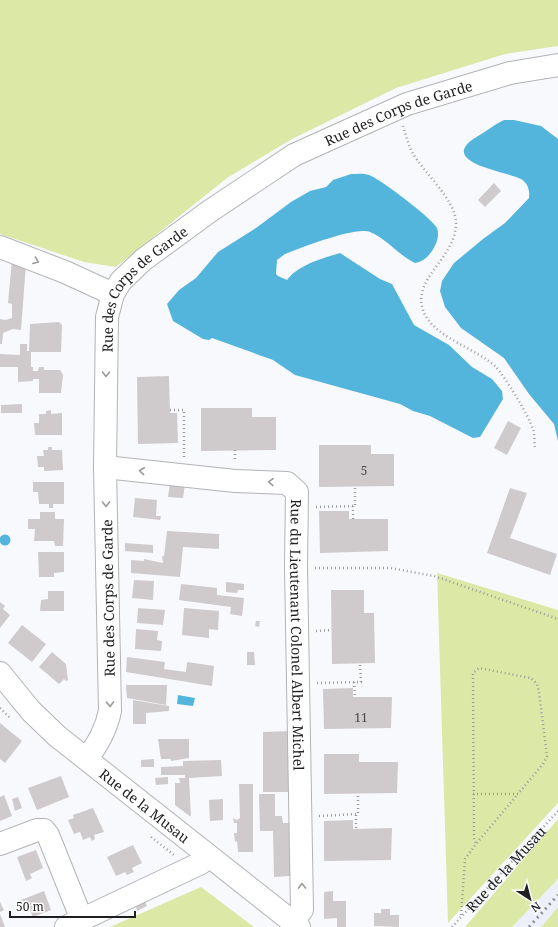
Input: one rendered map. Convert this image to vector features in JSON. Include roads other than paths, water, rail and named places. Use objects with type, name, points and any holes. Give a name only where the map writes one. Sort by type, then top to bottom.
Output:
[{"type":"street","name":"Rue des Corps de Garde","points":[[87,759],[102,738],[107,726],[110,711],[106,467],[107,317],[113,294],[128,273],[159,248],[210,211],[288,159],[407,104],[510,73],[558,65]]},
{"type":"street","points":[[0,247],[65,272],[113,294]]},
{"type":"street","name":"Rue du Lieutenant Colonel Albert Michel","points":[[106,467],[236,481],[287,483],[297,492],[296,567],[302,910],[296,924]]},
{"type":"street","name":"Rue de la Musau","points":[[0,673],[31,711],[57,736],[87,759],[109,779],[296,924]]},
{"type":"street","points":[[0,844],[37,830],[44,830],[48,835],[74,923],[201,863],[207,855]]},
{"type":"water","points":[[504,120],[514,120],[541,126],[558,139],[558,441],[554,424],[529,394],[504,358],[461,328],[445,307],[440,291],[442,281],[454,263],[505,223],[529,198],[528,187],[521,179],[477,164],[468,159],[464,153],[467,145],[497,123]]},
{"type":"water","points":[[351,174],[364,174],[375,178],[405,199],[433,223],[437,228],[438,237],[435,246],[427,257],[415,263],[370,232],[353,232],[328,238],[285,254],[277,260],[276,274],[287,280],[304,266],[340,253],[380,279],[392,284],[414,325],[449,345],[472,367],[492,379],[502,391],[503,399],[480,437],[473,438],[430,416],[413,411],[400,404],[295,375],[273,360],[212,338],[209,340],[203,339],[173,321],[167,304],[179,290],[196,278],[218,252],[256,228],[291,202],[310,191],[326,187],[333,180]]},
{"type":"water","points":[[3,535],[7,535],[9,536],[9,544],[3,545],[0,542],[0,538]]},
{"type":"water","points":[[178,695],[195,698],[193,706],[177,704]]},
{"type":"railway","points":[[529,927],[558,895]]}]
